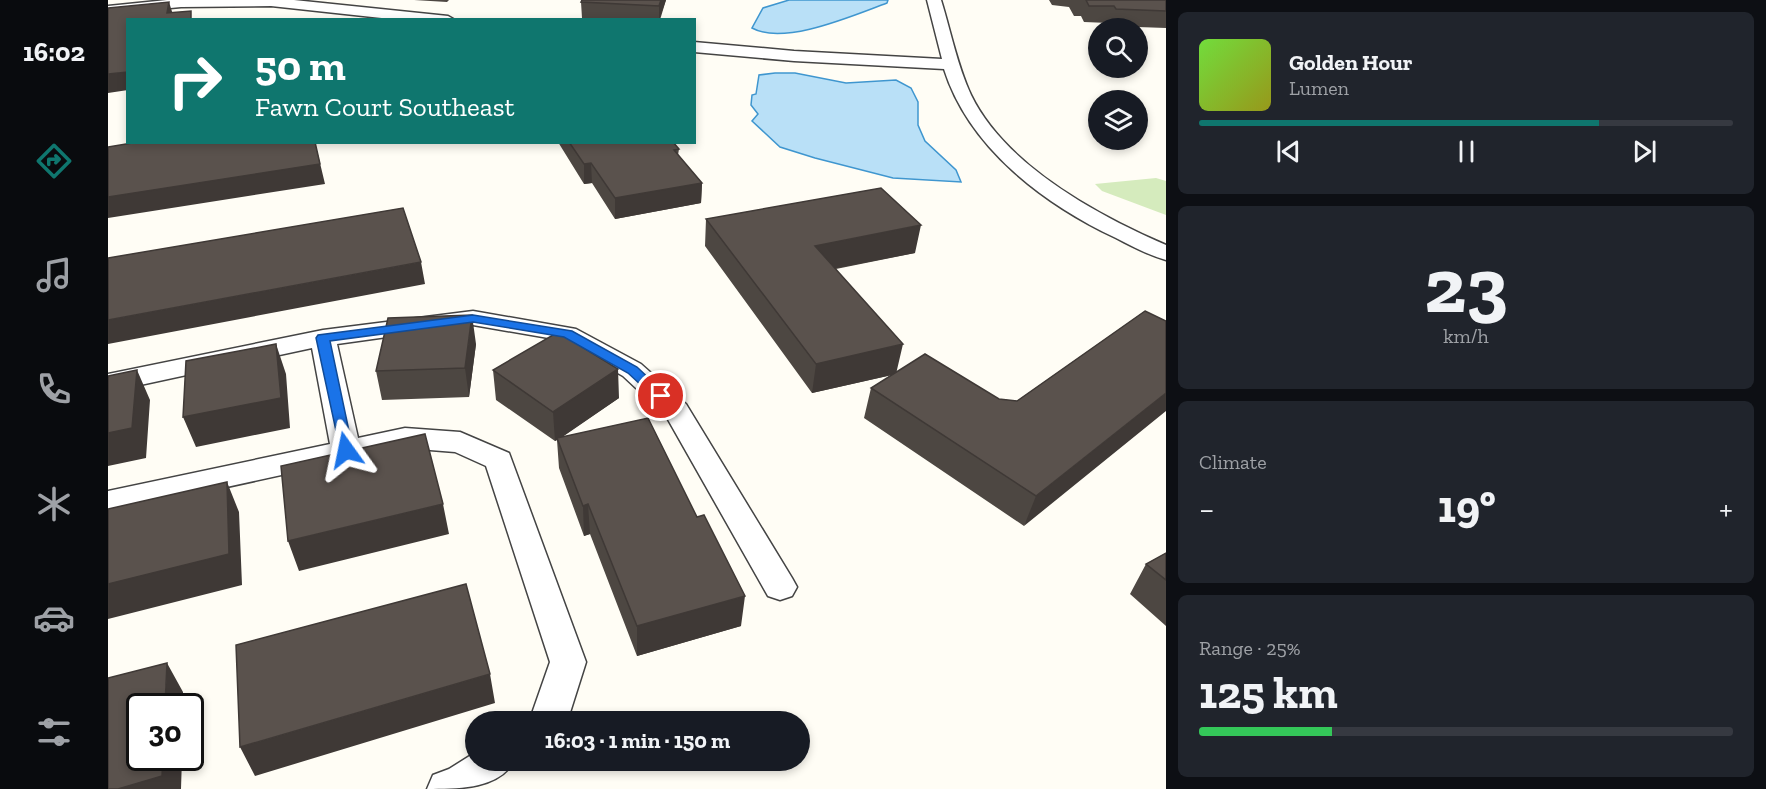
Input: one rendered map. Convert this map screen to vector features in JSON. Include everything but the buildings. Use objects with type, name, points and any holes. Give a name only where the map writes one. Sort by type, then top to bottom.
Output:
[{"type":"street","points":[[934,0],[961,92],[975,116],[1014,163],[1042,186],[1080,211],[1131,238],[1166,253]]},
{"type":"street","points":[[108,10],[216,1],[271,2],[428,18]]},
{"type":"street","points":[[696,47],[794,56],[953,65]]},
{"type":"street","points":[[108,383],[322,338],[473,318],[567,334],[632,370],[676,410],[780,586]]},
{"type":"street","points":[[322,338],[346,450]]},
{"type":"street","points":[[108,502],[405,438],[460,442],[499,460],[568,662],[552,711]]},
{"type":"street","points":[[447,789],[461,784],[480,771]]},
{"type":"green space","points":[[1156,178],[1166,181],[1166,215],[1102,191],[1095,184]]},
{"type":"water","points":[[789,0],[888,0],[887,3],[856,14],[800,31],[766,33],[752,28],[763,8]]},
{"type":"water","points":[[795,73],[846,83],[896,80],[911,88],[918,102],[918,125],[925,141],[956,170],[961,182],[893,178],[780,147],[752,121],[758,114],[751,105],[752,95],[756,94],[759,75]]},
{"type":"route","points":[[346,450],[322,338],[473,318],[567,334],[632,370],[661,396]]}]
